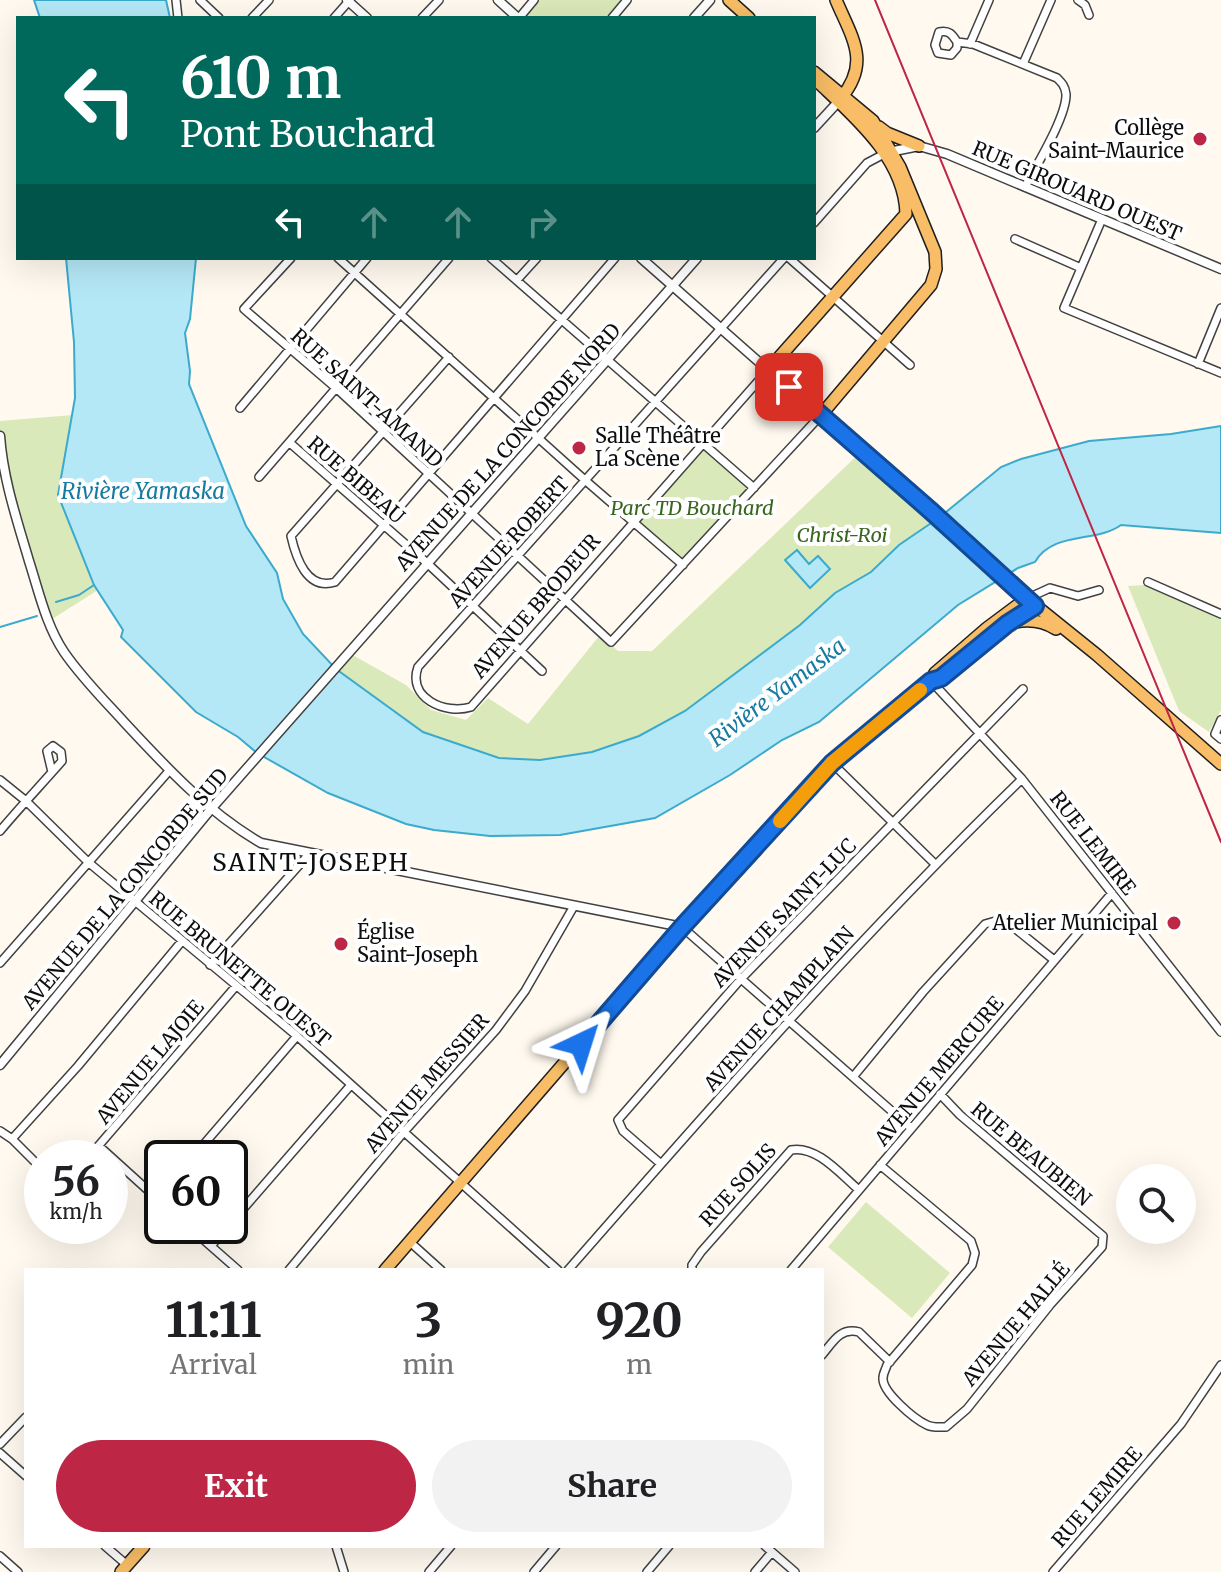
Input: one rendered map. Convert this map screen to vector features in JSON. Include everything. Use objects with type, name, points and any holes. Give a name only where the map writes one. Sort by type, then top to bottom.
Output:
[{"type":"main road","points":[[729,0],[747,16]]},
{"type":"main road","points":[[836,0],[858,56],[854,82],[841,98]]},
{"type":"main road","points":[[816,74],[888,153],[906,201],[906,214],[920,216]]},
{"type":"main road","points":[[816,80],[887,133],[919,146]]},
{"type":"main road","points":[[821,415],[931,285],[936,269],[935,252],[920,216],[873,121]]},
{"type":"main road","name":"AVENUE BRODEUR","points":[[768,370],[906,214]]},
{"type":"main road","points":[[768,370],[1011,585],[1097,655],[1221,764]]},
{"type":"main road","points":[[387,1268],[682,927],[832,763],[931,681],[941,678],[1031,602]]},
{"type":"main road","points":[[931,681],[935,673],[987,628],[1031,602]]},
{"type":"main road","points":[[1007,624],[1025,620],[1046,622],[1097,655]]},
{"type":"main road","points":[[124,1569],[142,1548]]},
{"type":"street","points":[[200,0],[217,16]]},
{"type":"street","points":[[254,16],[269,0]]},
{"type":"street","points":[[424,16],[439,0]]},
{"type":"street","points":[[498,0],[516,16]]},
{"type":"street","points":[[520,16],[534,0]]},
{"type":"street","points":[[614,16],[627,0]]},
{"type":"street","points":[[696,16],[710,0]]},
{"type":"street","points":[[970,44],[989,0]]},
{"type":"street","points":[[1023,64],[1051,0]]},
{"type":"street","points":[[1078,0],[1085,5],[1089,15]]},
{"type":"street","points":[[348,1],[365,16]]},
{"type":"street","points":[[957,42],[970,44],[1057,78],[1066,90],[1066,98],[1050,139],[1025,187]]},
{"type":"street","points":[[816,126],[841,98]]},
{"type":"street","points":[[816,221],[867,163],[888,153],[919,146]]},
{"type":"street","name":"RUE GIROUARD OUEST","points":[[919,146],[947,154],[1221,269]]},
{"type":"street","points":[[1102,219],[1064,308],[1221,373]]},
{"type":"street","points":[[1015,239],[1081,268]]},
{"type":"street","name":"RUE SAINT-AMAND","points":[[289,260],[244,309],[336,388],[611,642],[683,565]]},
{"type":"street","points":[[340,260],[683,565],[821,415]]},
{"type":"street","points":[[240,408],[365,260]]},
{"type":"street","points":[[259,477],[447,260]]},
{"type":"street","points":[[493,260],[754,488]]},
{"type":"street","points":[[517,280],[535,260]]},
{"type":"street","points":[[449,357],[291,536],[295,553],[305,572],[315,582],[324,585],[335,582],[613,260]]},
{"type":"street","points":[[643,260],[768,370]]},
{"type":"street","name":"AVENUE DE LA CONCORDE NORD","points":[[244,771],[695,260]]},
{"type":"street","name":"AVENUE ROBERT","points":[[418,667],[785,260]]},
{"type":"street","points":[[789,260],[910,365]]},
{"type":"street","points":[[1198,364],[1221,308]]},
{"type":"street","name":"AVENUE BRODEUR","points":[[418,667],[415,686],[420,693],[449,709],[471,707],[768,370]]},
{"type":"street","points":[[0,436],[8,490],[44,610],[64,652],[169,771],[236,829],[261,843],[682,927],[911,1128]]},
{"type":"street","name":"RUE BIBEAU","points":[[290,443],[427,563],[542,671]]},
{"type":"street","points":[[1148,582],[1221,614]]},
{"type":"street","points":[[1031,602],[1050,588],[1078,596],[1099,590]]},
{"type":"street","name":"RUE LEMIRE","points":[[931,681],[1022,779],[1221,1032]]},
{"type":"street","name":"AVENUE SAINT-LUC","points":[[661,1164],[623,1131],[618,1120],[740,980],[1023,689]]},
{"type":"street","points":[[1221,720],[1215,734],[1221,739]]},
{"type":"street","points":[[832,763],[935,864]]},
{"type":"street","points":[[0,963],[169,771]]},
{"type":"street","name":"AVENUE DE LA CONCORDE SUD","points":[[0,1065],[244,771]]},
{"type":"street","points":[[0,831],[52,772]]},
{"type":"street","name":"AVENUE CHAMPLAIN","points":[[570,1268],[787,1021],[935,864],[1022,779]]},
{"type":"street","name":"RUE BRUNETTE OUEST","points":[[0,780],[88,862],[297,1036],[556,1268]]},
{"type":"street","points":[[210,965],[310,853]]},
{"type":"street","name":"AVENUE MERCURE","points":[[793,1268],[1112,893]]},
{"type":"street","name":"AVENUE MESSIER","points":[[291,1268],[403,1133],[496,1030],[525,991],[574,906]]},
{"type":"street","points":[[853,1077],[923,992],[985,924],[1006,921],[1054,960]]},
{"type":"street","points":[[12,1139],[78,1066],[182,941]]},
{"type":"street","name":"AVENUE LAJOIE","points":[[104,1140],[236,986]]},
{"type":"street","points":[[207,1140],[297,1036]]},
{"type":"street","points":[[248,1203],[350,1086]]},
{"type":"street","name":"RUE BEAUBIEN","points":[[940,1094],[960,1115],[1103,1236]]},
{"type":"street","points":[[0,1131],[24,1151]]},
{"type":"street","name":"RUE SOLIS","points":[[692,1268],[701,1252],[791,1150],[813,1152],[859,1190]]},
{"type":"street","points":[[824,1353],[838,1336],[852,1330],[859,1332],[890,1362],[972,1265],[975,1253],[971,1241],[880,1165]]},
{"type":"street","points":[[128,1171],[144,1184]]},
{"type":"street","name":"AVENUE HALLÉ","points":[[890,1362],[883,1378],[894,1399],[930,1427],[946,1427],[967,1409],[1050,1305],[1102,1247],[1103,1236]]},
{"type":"street","points":[[410,1242],[439,1268]]},
{"type":"street","points":[[209,1244],[236,1268]]},
{"type":"street","name":"RUE LEMIRE","points":[[1053,1572],[1181,1424],[1221,1365]]},
{"type":"street","points":[[0,1444],[24,1419]]},
{"type":"street","points":[[0,1453],[24,1474]]},
{"type":"street","points":[[107,1548],[124,1569]]},
{"type":"street","points":[[337,1548],[344,1572]]},
{"type":"street","points":[[429,1572],[449,1548]]},
{"type":"street","points":[[534,1572],[554,1548]]},
{"type":"street","points":[[647,1572],[667,1548]]},
{"type":"street","points":[[767,1548],[795,1572]]},
{"type":"street","points":[[755,1572],[772,1552]]},
{"type":"street","points":[[0,1556],[18,1572]]},
{"type":"green space","points":[[534,0],[627,0],[614,16],[521,16]]},
{"type":"green space","points":[[73,415],[58,495],[98,590],[49,621],[19,526],[0,436],[0,421]]},
{"type":"green space","name":"Parc TD Bouchard","points":[[706,443],[756,487],[684,568],[635,523]]},
{"type":"green space","name":"Christ-Roi","points":[[863,450],[940,517],[899,545],[871,572],[835,593],[800,625],[685,711],[639,736],[592,752],[540,760],[499,758],[423,732],[336,669],[349,653],[406,685],[431,710],[466,720],[488,698],[528,724],[600,635],[618,651],[652,651]]},
{"type":"green space","points":[[1145,585],[1221,618],[1221,710],[1209,732],[1179,711],[1128,586]]},
{"type":"green space","points":[[866,1202],[950,1273],[912,1318],[828,1247]]},
{"type":"water","points":[[34,0],[166,0],[170,16],[39,16]]},
{"type":"water","name":"Rivière Yamaska","points":[[66,260],[196,260],[190,319],[185,333],[189,384],[246,526],[277,573],[283,599],[303,634],[336,669],[423,732],[499,758],[540,760],[592,752],[639,736],[685,711],[800,625],[835,593],[871,572],[899,545],[940,517],[1001,467],[1021,459],[1089,441],[1221,426],[1221,533],[1121,525],[1100,534],[1053,546],[1035,562],[1018,568],[958,605],[819,722],[782,740],[730,775],[655,818],[560,835],[490,836],[434,830],[406,824],[328,793],[257,753],[238,737],[196,712],[121,637],[123,630],[94,585],[58,495],[75,398],[74,342]]},
{"type":"water","points":[[797,550],[809,564],[818,556],[830,569],[810,588],[785,560]]},
{"type":"waterway","points":[[56,602],[79,595],[94,585]]},
{"type":"waterway","points":[[0,627],[37,616]]},
{"type":"railway","points":[[875,0],[1221,842]]},
{"type":"slow traffic","points":[[780,821],[832,763],[920,690]]},
{"type":"place","name":"Collège Saint-Maurice","points":[[1200,139]]},
{"type":"place","name":"Salle Théâtre La Scène","points":[[579,448]]},
{"type":"place","name":"Atelier Municipal","points":[[1174,923]]},
{"type":"place","name":"Église Saint-Joseph","points":[[341,944]]},
{"type":"district","name":"SAINT-JOSEPH","points":[[311,863]]},
{"type":"route","points":[[581,1044],[682,927],[832,763],[931,681],[941,678],[1007,624],[1035,606],[789,387]]}]
